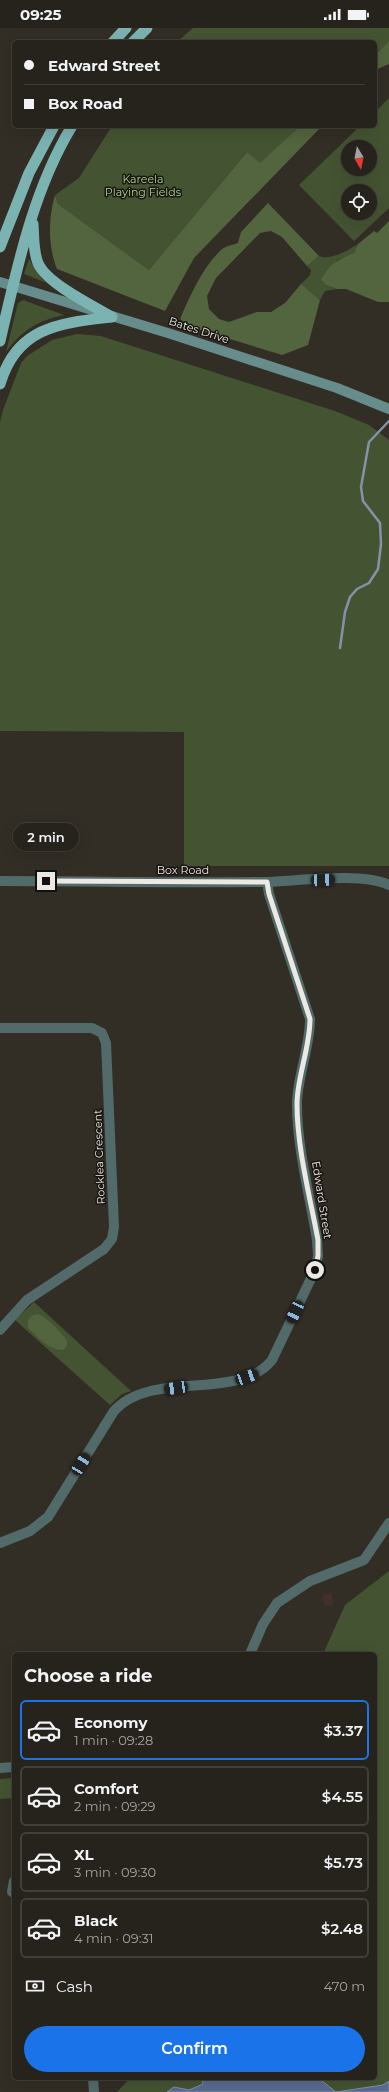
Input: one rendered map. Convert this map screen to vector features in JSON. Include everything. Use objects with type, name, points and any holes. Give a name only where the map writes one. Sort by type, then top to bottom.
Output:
[{"type":"highway","points":[[115,40],[126,28]]},
{"type":"highway","points":[[135,40],[147,28]]},
{"type":"highway","points":[[0,248],[29,173],[53,128]]},
{"type":"highway","points":[[0,341],[13,285],[32,217],[54,160],[71,128]]},
{"type":"highway","points":[[32,217],[35,255],[44,273],[58,285],[112,317]]},
{"type":"highway","points":[[0,384],[15,353],[22,344],[42,330],[62,323],[112,317]]},
{"type":"main road","name":"Bates Drive","points":[[0,282],[171,334],[337,388],[389,409]]},
{"type":"street","name":"Box Road","points":[[0,881],[267,882],[365,878],[389,885]]},
{"type":"street","name":"Edward Street","points":[[0,1543],[30,1531],[48,1518],[114,1410],[125,1400],[146,1392],[247,1377],[266,1368],[272,1360],[315,1270],[318,1256],[318,1240],[298,1127],[297,1102],[310,1034],[310,1019],[269,894],[267,882]]},
{"type":"street","name":"Rocklea Crescent","points":[[0,1028],[92,1028],[102,1033],[106,1043],[114,1226],[112,1239],[104,1249],[25,1301],[0,1330]]},
{"type":"street","points":[[251,1652],[263,1624],[277,1603],[310,1581],[364,1560],[389,1523]]},
{"type":"street","points":[[0,1768],[12,1767]]},
{"type":"street","points":[[93,2080],[94,2092]]},
{"type":"shaded area","points":[[332,1592],[333,1605],[325,1606],[322,1595]]},
{"type":"green space","points":[[193,28],[389,28],[389,41],[377,53],[377,40],[179,40]]},
{"type":"green space","points":[[389,41],[389,64],[377,69],[377,53]]},
{"type":"green space","points":[[389,98],[389,208],[377,219],[377,184],[341,184],[341,220],[376,220],[354,241],[299,185],[341,144],[341,176],[377,176],[377,140],[346,140],[358,128],[377,128],[377,110]]},
{"type":"green space","name":"Kareela Playing Fields","points":[[111,128],[298,128],[260,164],[247,152],[149,270],[58,204],[55,195],[79,178]]},
{"type":"green space","points":[[298,128],[320,128],[194,258],[165,311],[57,269],[52,251],[50,232],[51,213],[55,195],[58,204],[149,270],[247,152],[260,163]]},
{"type":"green space","points":[[268,203],[319,256],[307,266],[282,237],[271,231],[260,233],[216,278],[207,296],[209,309],[219,319],[229,322],[257,312],[271,312],[285,303],[301,284],[320,300],[308,345],[282,355],[191,327],[180,319],[197,283],[214,257],[223,249],[238,243],[241,232]]},
{"type":"green space","points":[[389,221],[389,302],[378,302],[346,289],[337,289],[326,285],[321,279],[328,269],[339,260],[354,253],[358,244],[374,231],[377,233]]},
{"type":"green space","points":[[358,244],[354,253],[337,260],[326,285],[337,289],[325,291],[320,300],[301,284],[310,275],[311,270],[307,266],[319,256],[334,256],[345,252]]},
{"type":"green space","points":[[29,259],[42,279],[47,283],[24,274]]},
{"type":"green space","points":[[23,300],[64,315],[46,320],[24,332],[6,352],[18,303]]},
{"type":"green space","points":[[77,334],[101,336],[335,411],[369,425],[389,440],[389,866],[184,866],[184,732],[0,731],[0,422],[21,363],[27,356],[52,340]]},
{"type":"green space","points":[[34,1302],[131,1391],[122,1394],[110,1405],[15,1320]]},
{"type":"green space","points":[[33,1315],[43,1316],[66,1339],[66,1347],[63,1350],[53,1348],[48,1345],[28,1328],[28,1320]]},
{"type":"green space","points":[[389,1571],[389,2081],[384,2085],[336,2092],[322,2080],[377,2080],[377,1652],[324,1652],[345,1605]]},
{"type":"green space","points":[[12,1778],[12,1798],[0,1799],[0,1779]]},
{"type":"green space","points":[[128,2080],[202,2080],[203,2084],[189,2090],[174,2087],[167,2092],[117,2092]]},
{"type":"water","points":[[202,2080],[322,2080],[336,2092],[167,2092],[174,2087],[189,2090],[203,2084]]},
{"type":"water","points":[[389,2081],[389,2092],[336,2092],[383,2085]]},
{"type":"waterway","points":[[340,648],[345,612],[350,597],[357,589],[369,583],[378,569],[381,544],[380,523],[363,501],[361,487],[369,442],[389,421]]},
{"type":"route","points":[[46,881],[267,882],[269,894],[310,1019],[310,1034],[297,1102],[298,1127],[318,1240],[318,1256],[315,1270]]}]
